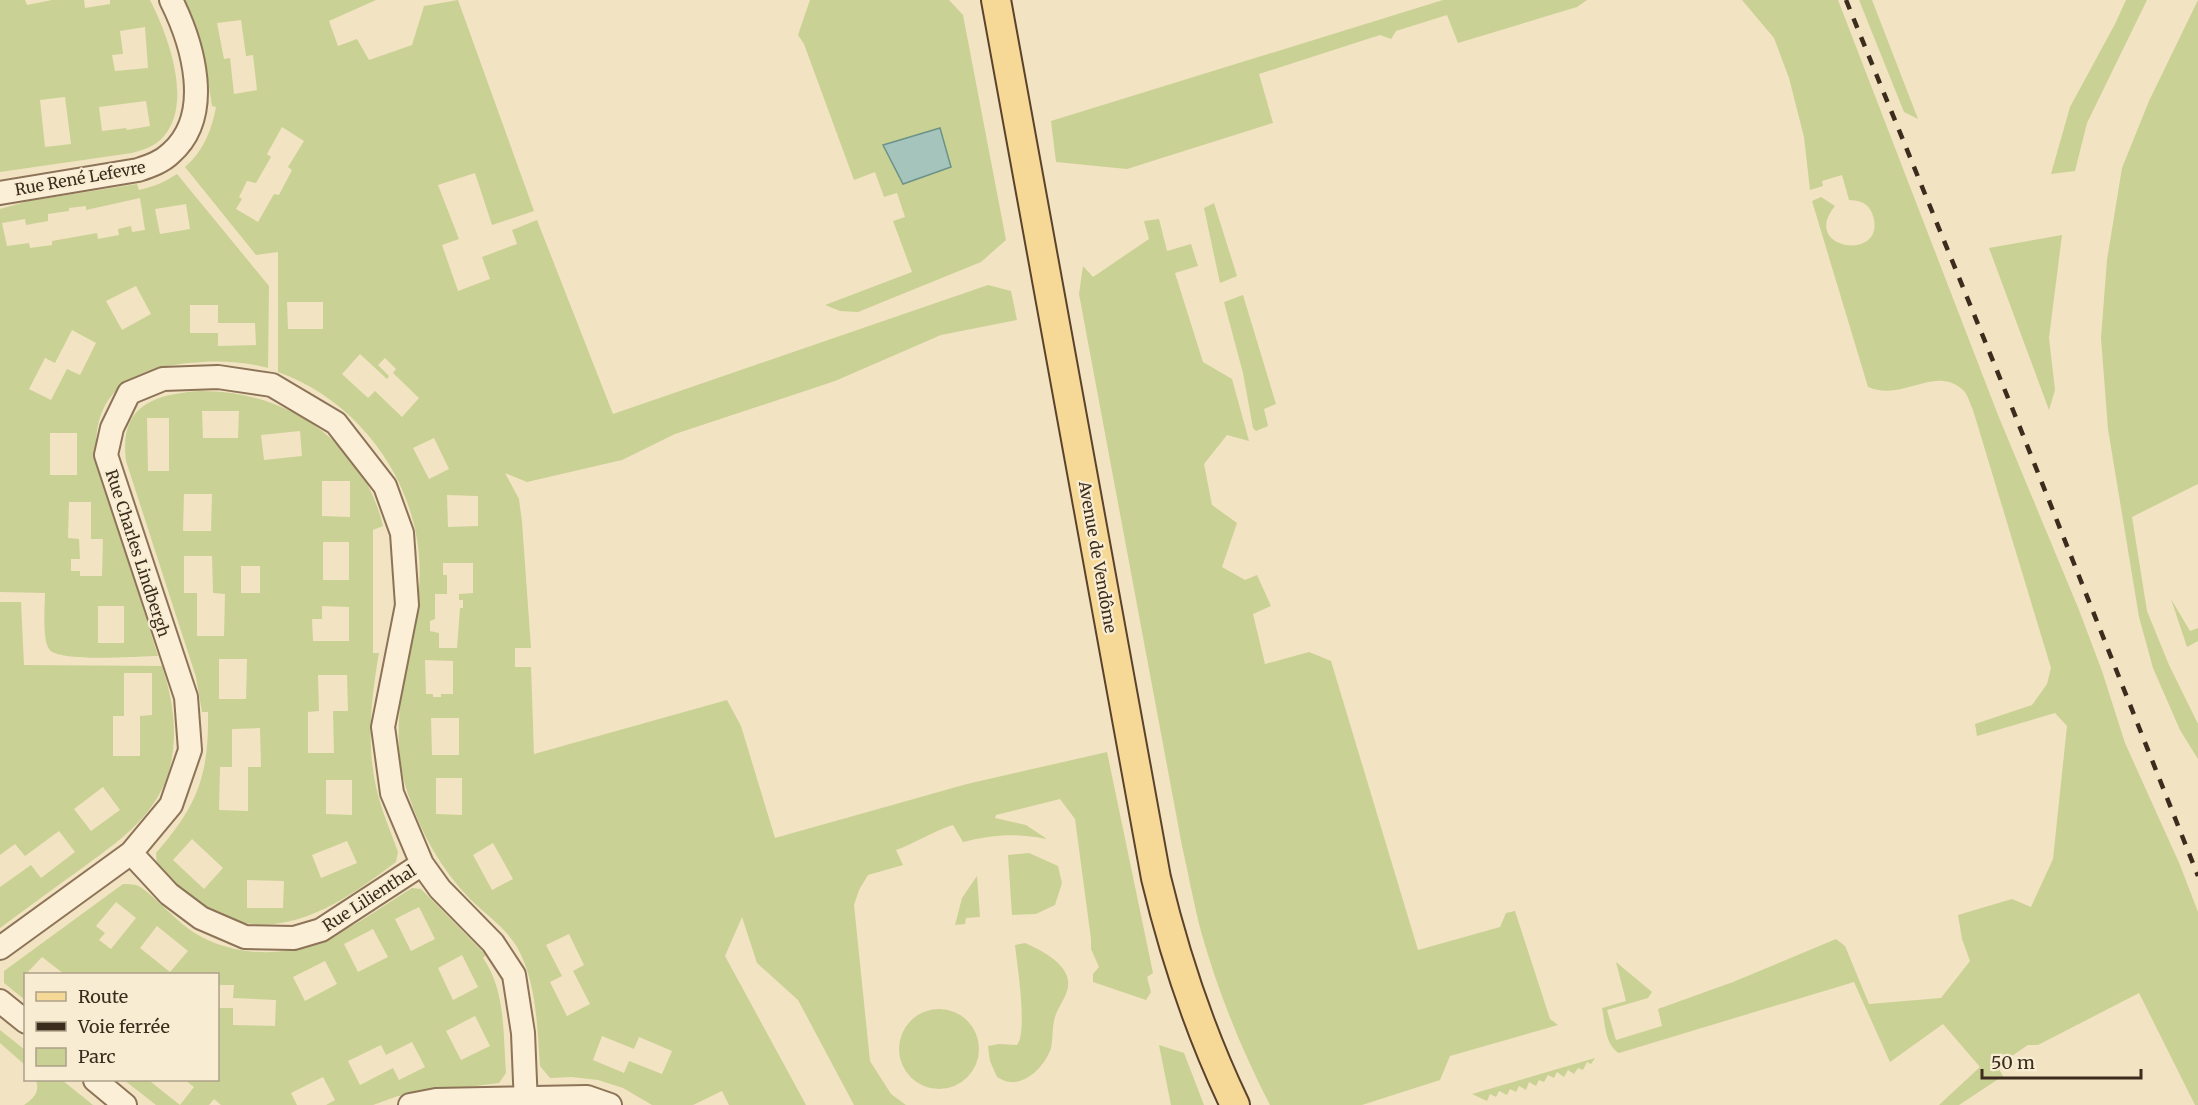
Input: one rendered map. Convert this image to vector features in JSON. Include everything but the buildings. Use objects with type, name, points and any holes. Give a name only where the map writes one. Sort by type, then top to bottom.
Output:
[{"type":"main road","name":"Avenue de Vendôme","points":[[996,0],[1156,878],[1172,942],[1197,1018],[1235,1105]]},
{"type":"street","name":"Rue René Lefevre","points":[[0,193],[138,170],[156,164],[171,154],[184,140],[192,121],[196,101],[195,79],[186,35],[171,0]]},
{"type":"street","name":"Rue Charles Lindbergh","points":[[0,948],[131,854],[171,805],[190,750],[186,697],[106,454],[112,428],[129,393],[164,379],[218,377],[272,385],[336,423],[385,486],[402,533],[407,605],[383,727],[393,793],[422,864],[440,889],[493,943],[514,975],[523,1033],[526,1102]]},
{"type":"street","name":"Rue Lilienthal","points":[[131,854],[169,894],[201,918],[245,937],[294,938],[321,930],[422,864]]},
{"type":"street","points":[[0,1001],[24,1020]]},
{"type":"street","points":[[95,1081],[125,1105]]},
{"type":"street","points":[[410,1105],[436,1100],[526,1102],[586,1097],[610,1105]]},
{"type":"green space","points":[[0,0],[25,0],[27,5],[52,0],[84,0],[85,8],[110,4],[110,0],[150,0],[170,49],[177,87],[177,105],[172,122],[164,136],[153,145],[132,153],[0,172]],"holes":[[[145,27],[148,68],[115,71],[112,55],[123,54],[120,31]],[[65,97],[71,144],[45,147],[40,100]],[[146,101],[150,126],[102,131],[99,107]]]},
{"type":"green space","points":[[185,0],[376,0],[329,21],[338,46],[357,39],[369,60],[412,45],[424,6],[458,0],[534,211],[492,225],[475,173],[438,185],[459,239],[442,245],[458,291],[490,279],[482,257],[517,244],[512,230],[537,220],[613,414],[988,285],[1011,291],[1017,320],[941,335],[835,381],[675,434],[622,460],[527,482],[505,473],[519,499],[531,648],[515,648],[515,667],[531,667],[534,754],[727,700],[741,726],[775,838],[967,784],[1107,752],[1153,973],[1147,977],[1151,992],[1146,1000],[1093,982],[1093,974],[1099,967],[1091,949],[1075,819],[1060,799],[996,815],[995,818],[1026,825],[1047,839],[1005,835],[963,842],[953,825],[896,850],[903,865],[868,875],[859,890],[854,905],[870,1061],[891,1094],[906,1105],[854,1105],[798,1000],[757,963],[742,917],[725,956],[806,1105],[729,1105],[722,1091],[693,1105],[652,1105],[623,1088],[598,1080],[572,1077],[550,1078],[540,1066],[537,1020],[529,975],[524,961],[517,947],[501,927],[470,899],[441,863],[419,823],[401,768],[399,717],[416,614],[419,553],[413,519],[401,487],[384,456],[363,429],[338,406],[309,386],[278,372],[278,252],[256,255],[185,167],[206,140],[216,107],[212,106],[202,52]],"holes":[[[241,20],[246,56],[253,55],[257,90],[234,94],[230,58],[224,59],[217,23]],[[282,127],[304,141],[288,167],[292,170],[279,195],[274,194],[258,222],[236,209],[242,199],[239,197],[247,181],[256,183],[271,157],[267,154]],[[287,302],[323,302],[323,329],[288,329]],[[360,354],[387,379],[389,376],[378,365],[385,358],[396,369],[393,373],[419,398],[402,417],[375,391],[368,398],[342,374]],[[434,438],[449,469],[429,479],[413,448]],[[447,495],[478,496],[478,526],[448,527]],[[443,563],[473,563],[473,593],[459,594],[459,600],[463,600],[463,608],[460,608],[457,648],[439,648],[439,633],[430,631],[430,621],[435,619],[435,594],[447,594],[447,575],[443,575]],[[425,660],[453,661],[453,694],[433,697],[433,694],[426,694]],[[431,718],[459,718],[459,755],[432,755]],[[436,778],[462,778],[462,815],[436,814]],[[493,843],[513,879],[492,890],[473,855]],[[569,934],[584,965],[573,971],[590,1004],[567,1016],[550,982],[562,976],[546,945]],[[602,1036],[634,1049],[639,1037],[672,1051],[662,1074],[629,1061],[624,1073],[593,1060]]]},
{"type":"green space","points":[[810,0],[949,0],[963,15],[1006,240],[981,262],[858,312],[840,311],[825,305],[912,272],[893,221],[905,217],[897,193],[884,197],[875,172],[854,180],[804,44],[798,35]]},
{"type":"green space","points":[[1443,0],[1587,0],[1577,7],[1458,43],[1447,15],[1396,31],[1391,39],[1380,35],[1259,74],[1273,123],[1127,169],[1056,162],[1051,121]]},
{"type":"green space","points":[[1742,0],[1838,0],[1998,415],[2079,610],[2125,743],[2180,865],[2198,912],[2198,1105],[2195,1105],[2139,993],[2038,1045],[2028,1045],[1997,1066],[2003,1076],[1959,1105],[1939,1105],[1980,1067],[1943,1024],[1890,1062],[1854,982],[1619,1053],[1608,1039],[1602,1008],[1626,1001],[1616,962],[1652,992],[1648,998],[1607,1010],[1616,1040],[1662,1026],[1658,1009],[1733,982],[1836,939],[1845,946],[1869,1004],[1941,998],[1970,961],[1962,939],[1958,915],[2012,899],[2031,907],[2053,859],[2067,726],[2055,713],[1977,736],[1975,724],[2032,705],[2047,684],[2051,668],[1973,410],[1964,391],[1951,383],[1929,382],[1894,390],[1868,387],[1812,201],[1821,197],[1835,206],[1827,221],[1828,233],[1835,241],[1847,245],[1859,245],[1869,239],[1874,229],[1872,213],[1863,203],[1849,200],[1842,175],[1822,181],[1823,186],[1810,190],[1804,137],[1789,78],[1774,38]]},
{"type":"green space","points":[[1859,0],[1872,0],[1918,119],[1904,112]]},
{"type":"green space","points":[[2126,0],[2147,0],[2087,123],[2075,171],[2051,174],[2070,107]]},
{"type":"green space","points":[[2198,0],[2198,484],[2132,517],[2147,611],[2169,665],[2198,724],[2198,759],[2180,730],[2153,668],[2139,617],[2108,429],[2101,338],[2107,260],[2122,168],[2149,101]]},
{"type":"green space","points":[[177,174],[269,286],[268,368],[219,361],[167,366],[131,380],[117,390],[106,403],[99,420],[98,463],[158,656],[67,656],[55,653],[49,649],[47,644],[44,622],[45,593],[0,592],[0,209],[29,201],[137,184],[139,190],[159,184]],"holes":[[[140,198],[145,230],[132,232],[131,226],[118,229],[119,235],[98,239],[97,233],[52,241],[52,245],[30,248],[29,243],[7,246],[2,223],[25,219],[26,225],[48,221],[48,214],[86,206],[86,210]],[[186,204],[190,229],[160,234],[155,209]],[[136,286],[151,314],[122,330],[106,301]],[[190,305],[218,305],[218,323],[255,323],[256,345],[218,346],[218,333],[190,333]],[[72,330],[96,343],[80,375],[67,369],[51,400],[29,389],[45,358],[55,363]],[[50,433],[77,433],[77,475],[50,475]],[[69,502],[91,502],[91,539],[103,539],[102,576],[80,576],[80,571],[71,571],[71,559],[80,559],[79,539],[68,538]],[[98,606],[124,606],[124,643],[98,643]]]},
{"type":"green space","points":[[1214,203],[1237,276],[1220,283],[1204,208]]},
{"type":"green space","points":[[1159,219],[1167,251],[1191,244],[1198,266],[1175,273],[1203,362],[1232,379],[1249,441],[1227,435],[1204,464],[1212,505],[1237,523],[1222,567],[1245,580],[1257,575],[1271,606],[1253,614],[1265,664],[1309,652],[1331,661],[1418,950],[1500,927],[1506,913],[1515,911],[1550,1019],[1558,1025],[1450,1056],[1440,1080],[1362,1105],[1270,1105],[1250,1064],[1224,1000],[1196,913],[1079,294],[1083,266],[1093,277],[1149,239],[1144,221]]},
{"type":"green space","points":[[2062,235],[2049,338],[2055,390],[2049,410],[1989,248]]},
{"type":"green space","points":[[1243,295],[1276,404],[1264,409],[1268,426],[1256,431],[1253,428],[1243,373],[1224,302]]},
{"type":"green space","points":[[198,391],[229,393],[260,399],[288,410],[314,426],[338,445],[357,468],[373,495],[383,526],[373,530],[373,653],[379,653],[372,705],[371,739],[377,791],[398,852],[396,862],[332,905],[285,922],[261,925],[236,921],[211,911],[157,867],[156,853],[182,820],[198,788],[206,754],[208,712],[202,712],[196,677],[126,461],[125,443],[133,416],[142,407],[166,396]],"holes":[[[202,411],[239,411],[238,438],[203,438]],[[147,418],[169,418],[169,471],[148,471]],[[300,431],[302,456],[264,460],[261,435]],[[322,481],[350,481],[350,517],[322,516]],[[184,494],[212,494],[211,531],[183,531]],[[323,542],[349,542],[349,580],[323,580]],[[184,556],[212,556],[213,593],[225,594],[224,636],[197,636],[197,593],[184,593]],[[241,566],[260,566],[260,593],[241,593]],[[322,606],[349,607],[349,641],[313,641],[312,619],[322,619]],[[219,659],[247,659],[246,699],[219,699]],[[318,675],[347,675],[348,711],[333,711],[334,753],[308,753],[308,712],[319,711]],[[260,728],[261,767],[248,767],[248,811],[219,810],[220,767],[232,767],[232,729]],[[326,780],[352,780],[352,815],[326,814]],[[192,839],[223,868],[204,889],[173,860]],[[347,841],[357,863],[321,878],[312,855]],[[247,880],[284,881],[283,908],[247,908]]]},
{"type":"green space","points":[[2171,599],[2190,631],[2198,628],[2198,641],[2187,647]]},
{"type":"green space","points":[[0,602],[21,602],[24,665],[162,666],[172,705],[174,744],[165,782],[144,816],[108,849],[0,928],[0,887],[31,865],[41,878],[75,852],[59,831],[25,856],[15,844],[0,855]],"holes":[[[124,673],[152,673],[152,715],[140,716],[140,756],[113,756],[113,716],[124,716]],[[103,787],[120,810],[91,831],[74,809]]]},
{"type":"green space","points":[[1029,853],[1058,866],[1062,883],[1055,905],[1036,914],[1012,915],[1008,855]]},
{"type":"green space","points":[[977,876],[980,917],[966,918],[965,924],[955,925],[962,898]]},
{"type":"green space","points":[[123,884],[140,887],[180,922],[202,937],[235,949],[261,952],[285,951],[329,938],[412,888],[421,889],[486,955],[483,958],[500,999],[506,1073],[499,1083],[398,1096],[373,1105],[326,1105],[335,1100],[323,1077],[291,1093],[297,1105],[221,1105],[214,1099],[209,1105],[180,1105],[194,1087],[186,1081],[219,1081],[219,1008],[233,1008],[233,1025],[275,1026],[276,1000],[233,998],[234,985],[219,985],[219,973],[63,973],[42,957],[27,973],[24,973],[24,999],[4,983],[4,971]],"holes":[[[116,902],[136,918],[111,949],[99,940],[105,933],[96,926]],[[419,907],[435,939],[411,951],[395,919]],[[157,926],[188,951],[170,972],[140,948]],[[373,929],[388,957],[358,972],[344,944]],[[462,955],[478,987],[453,1000],[438,968]],[[325,961],[337,984],[305,1001],[293,977]],[[475,1016],[490,1046],[461,1060],[446,1031]],[[412,1042],[425,1067],[399,1080],[393,1068],[360,1085],[348,1061],[381,1045],[386,1055]]]},
{"type":"green space","points":[[1025,943],[1048,955],[1062,967],[1068,982],[1067,991],[1053,1024],[1049,1054],[1030,1076],[1017,1082],[1008,1082],[997,1077],[990,1061],[988,1046],[1017,1045],[1020,1038],[1022,1013],[1015,945]]},
{"type":"green space","points":[[939,1009],[954,1012],[967,1021],[976,1034],[979,1049],[976,1064],[967,1077],[954,1086],[939,1089],[924,1086],[911,1077],[902,1064],[899,1049],[902,1034],[911,1021],[924,1012]]},
{"type":"green space","points":[[0,1030],[24,1049],[24,1064],[0,1043]]},
{"type":"green space","points":[[1159,1045],[1184,1053],[1204,1105],[1171,1105]]},
{"type":"green space","points":[[1595,1058],[1591,1064],[1587,1062],[1583,1070],[1578,1068],[1574,1074],[1568,1070],[1564,1077],[1557,1072],[1554,1078],[1548,1075],[1544,1082],[1539,1080],[1536,1086],[1529,1082],[1526,1090],[1519,1086],[1516,1092],[1510,1089],[1507,1095],[1499,1091],[1496,1097],[1490,1094],[1487,1101],[1472,1094]]},
{"type":"green space","points":[[36,1081],[63,1081],[93,1105],[24,1105],[31,1100],[37,1088]]},
{"type":"green space","points":[[125,1081],[152,1081],[180,1105],[156,1105]]},
{"type":"water","points":[[940,128],[951,167],[903,184],[883,145]]},
{"type":"railway","points":[[1846,0],[2017,420],[2198,876]]}]
